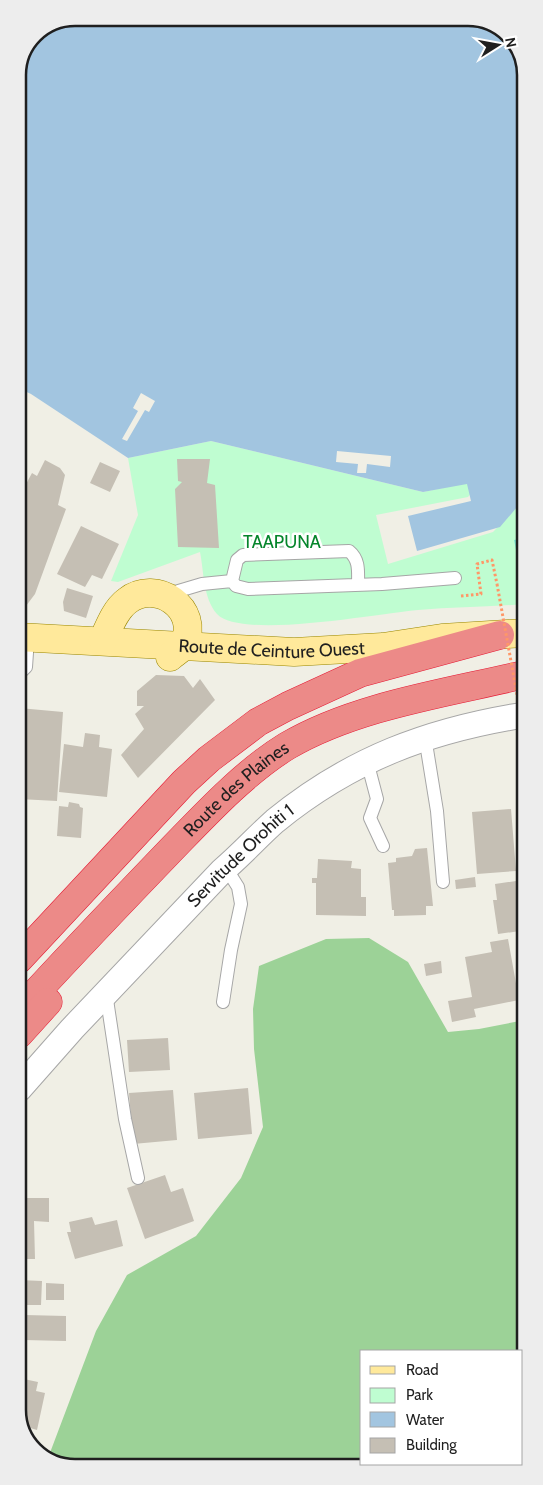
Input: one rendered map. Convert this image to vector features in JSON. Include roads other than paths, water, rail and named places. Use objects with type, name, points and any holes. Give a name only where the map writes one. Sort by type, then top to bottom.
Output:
[{"type":"highway","points":[[26,951],[184,782],[258,722],[360,673],[512,634]]},
{"type":"highway","name":"Route des Plaines","points":[[26,1003],[89,934],[221,800],[287,746],[333,725],[384,707],[517,692]]},
{"type":"highway","points":[[26,1026],[106,938],[221,800]]},
{"type":"main road","points":[[26,638],[60,654],[147,662],[168,658],[184,645],[187,630],[185,615],[178,605],[165,595],[148,592],[128,600],[112,620],[103,640]]},
{"type":"main road","name":"Route de Ceinture Ouest","points":[[26,637],[294,652],[382,647],[442,638],[512,634]]},
{"type":"street","name":"Servitude Orohiti 1","points":[[26,1081],[106,993],[248,845],[300,802],[367,761],[402,745],[491,720],[517,696]]},
{"type":"lane","points":[[232,581],[237,560],[243,555],[349,551],[355,555],[358,564],[358,585]]},
{"type":"lane","points":[[232,581],[236,586],[248,589],[358,585],[455,578]]},
{"type":"lane","points":[[165,595],[202,584],[232,581]]},
{"type":"lane","points":[[425,737],[437,811],[443,882]]},
{"type":"lane","points":[[367,761],[377,799],[370,818],[383,846]]},
{"type":"lane","points":[[223,1002],[229,959],[241,904],[238,887],[226,868]]},
{"type":"lane","points":[[106,993],[125,1119],[138,1178]]},
{"type":"water","points":[[75,26],[471,26],[498,36],[508,48],[515,63],[517,75],[517,507],[500,527],[417,551],[408,516],[471,501],[467,484],[423,492],[211,441],[128,458],[26,392],[26,72],[31,54],[43,38],[57,30]]},
{"type":"park label","name":"TAAPUNA","points":[[282,542]]}]
